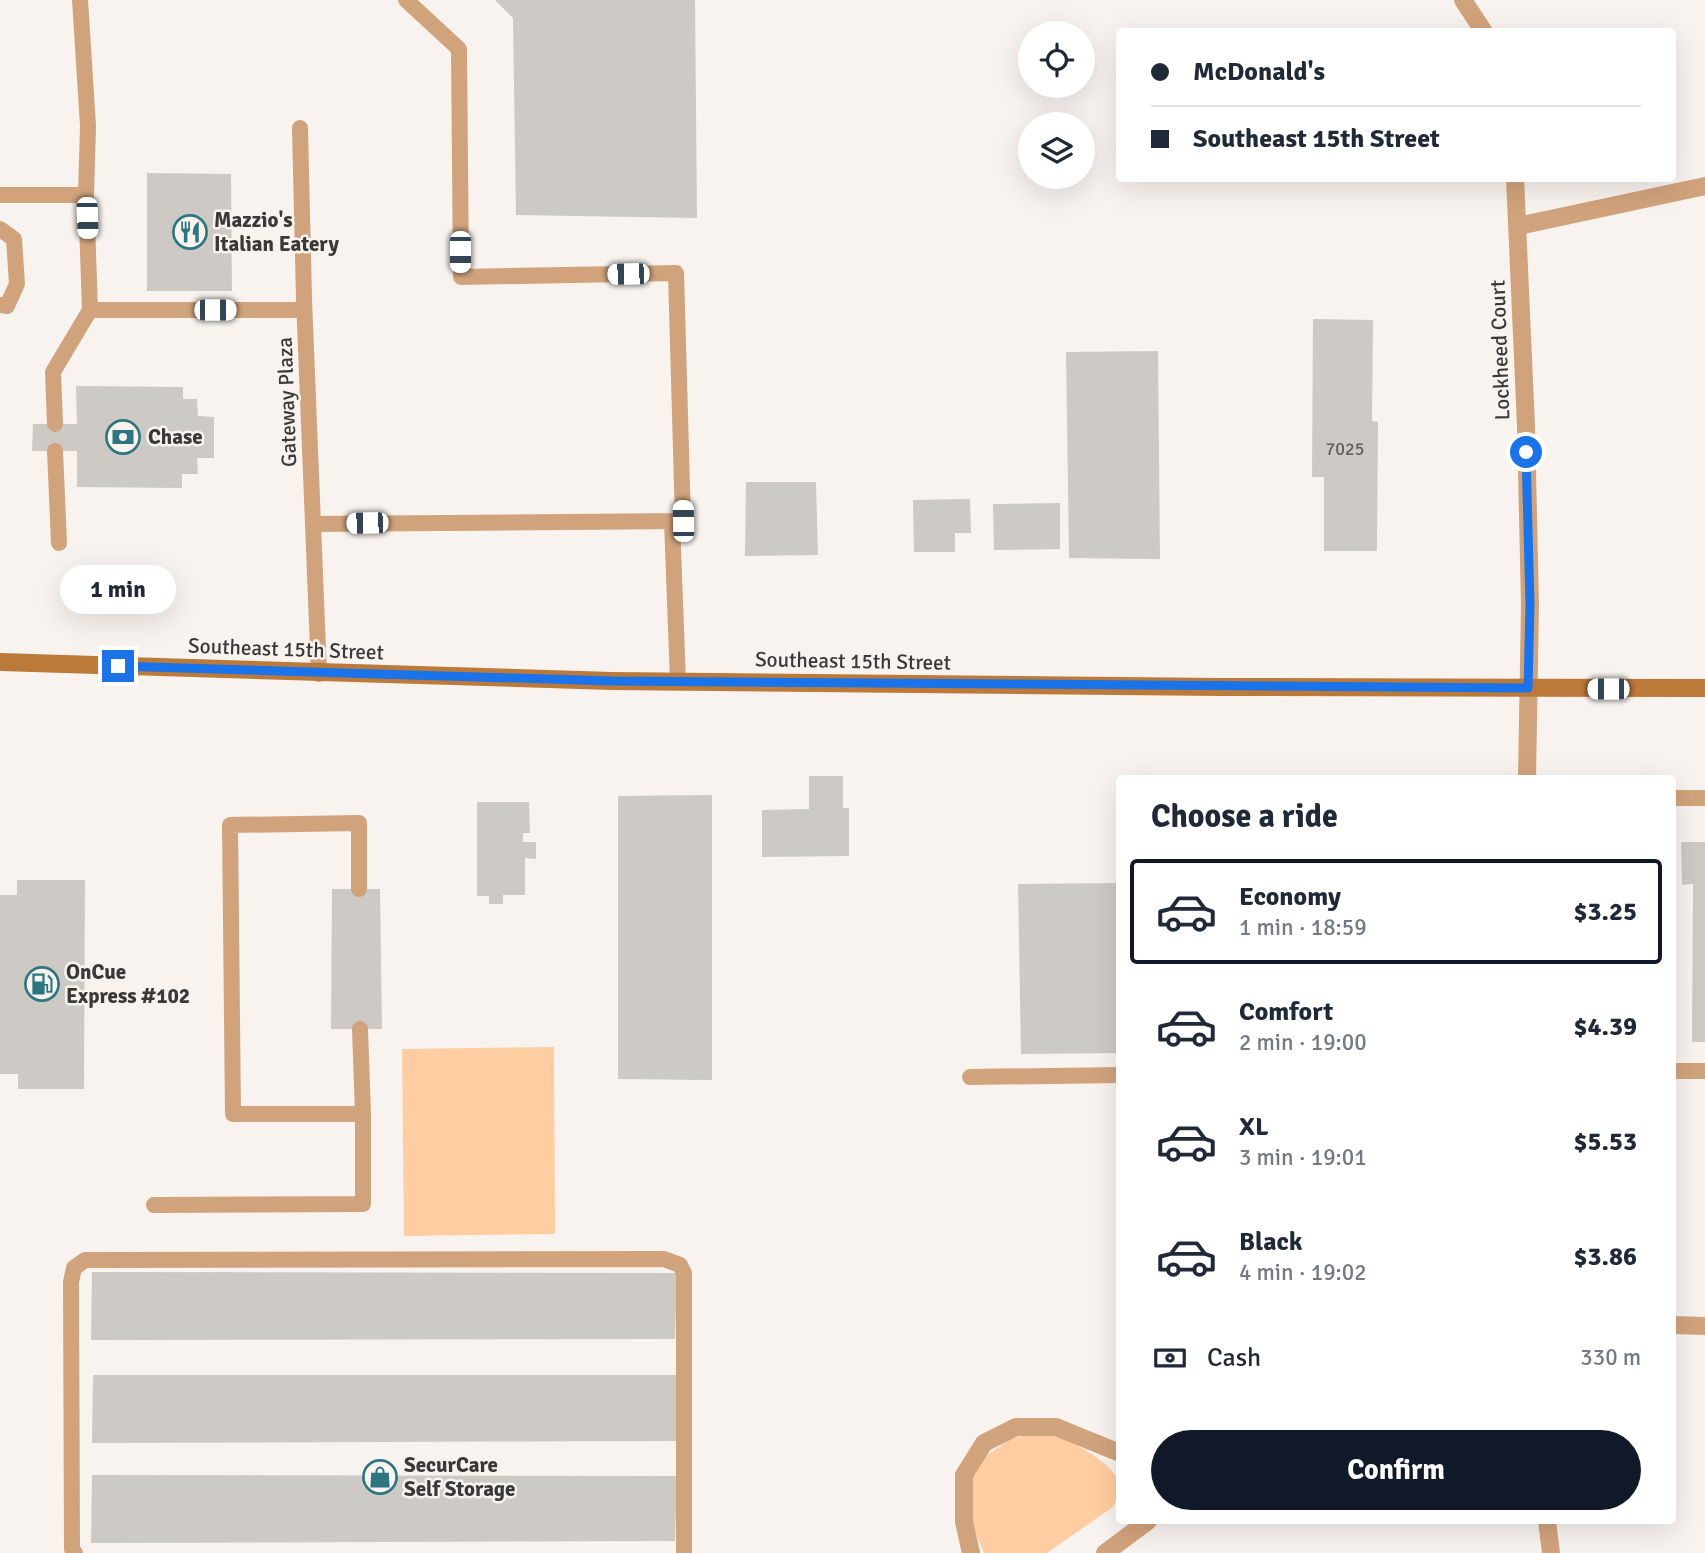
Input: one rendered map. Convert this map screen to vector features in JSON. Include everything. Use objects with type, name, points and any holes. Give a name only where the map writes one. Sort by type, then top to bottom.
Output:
[{"type":"main road","name":"Southeast 15th Street","points":[[0,662],[319,674],[678,682],[1705,688]]},
{"type":"street","points":[[1463,0],[1481,28]]},
{"type":"street","name":"Lockheed Court","points":[[1515,182],[1530,605],[1527,775]]},
{"type":"street","points":[[1518,226],[1705,186]]},
{"type":"street","points":[[1676,1325],[1705,1326]]},
{"type":"street","points":[[971,1553],[964,1522],[964,1475],[984,1443],[1016,1427],[1056,1427],[1116,1451]]},
{"type":"street","points":[[1105,1553],[1144,1524]]},
{"type":"street","points":[[1546,1524],[1551,1553]]},
{"type":"lane","points":[[55,424],[53,372],[90,310],[86,195],[88,126],[79,0]]},
{"type":"lane","points":[[313,524],[683,521],[676,273],[461,277],[459,49],[406,0]]},
{"type":"lane","name":"Gateway Plaza","points":[[300,128],[304,310],[319,674]]},
{"type":"lane","points":[[0,195],[86,195]]},
{"type":"lane","points":[[0,229],[14,239],[17,284],[7,306],[0,306]]},
{"type":"lane","points":[[90,310],[304,310]]},
{"type":"lane","points":[[55,450],[59,543]]},
{"type":"lane","points":[[672,521],[678,682]]},
{"type":"lane","points":[[1676,798],[1705,798]]},
{"type":"lane","points":[[359,889],[359,823],[230,825],[233,1114],[363,1114]]},
{"type":"lane","points":[[154,1205],[363,1204],[360,1029]]},
{"type":"lane","points":[[1676,1071],[1705,1071]]},
{"type":"lane","points":[[970,1077],[1116,1075]]},
{"type":"lane","points":[[75,1553],[72,1549],[71,1282],[74,1268],[85,1260],[664,1259],[680,1265],[684,1273],[684,1553]]},
{"type":"shaded area","points":[[554,1047],[555,1234],[404,1236],[402,1049]]},
{"type":"shaded area","points":[[1025,1435],[1053,1435],[1090,1453],[1109,1467],[1116,1477],[1116,1500],[1113,1507],[1047,1553],[984,1553],[970,1520],[970,1481],[984,1457],[1011,1439]]},
{"type":"building","points":[[495,0],[695,0],[697,218],[516,215],[513,18]]},
{"type":"building","name":"Mazzio's Italian Eatery","points":[[147,173],[231,174],[232,291],[147,291]]},
{"type":"building","points":[[1313,319],[1373,320],[1372,421],[1378,422],[1377,551],[1324,551],[1324,477],[1312,477]]},
{"type":"building","points":[[1158,351],[1160,559],[1069,558],[1066,352]]},
{"type":"building","name":"Chase","points":[[76,386],[183,387],[183,399],[197,399],[198,416],[214,417],[214,458],[197,458],[198,474],[182,474],[182,488],[77,487],[77,451],[32,451],[33,424],[77,424]]},
{"type":"building","points":[[746,482],[816,482],[818,555],[745,556]]},
{"type":"building","points":[[970,499],[971,533],[955,533],[955,552],[914,552],[913,500]]},
{"type":"building","points":[[1060,503],[1060,549],[994,550],[993,504]]},
{"type":"building","points":[[809,776],[843,776],[843,808],[849,808],[849,856],[762,857],[762,810],[809,809]]},
{"type":"building","points":[[712,795],[712,1080],[618,1079],[618,796]]},
{"type":"building","points":[[477,802],[529,802],[530,833],[523,833],[523,842],[536,842],[536,859],[525,858],[525,895],[503,895],[503,904],[489,904],[489,896],[477,896]]},
{"type":"building","points":[[1681,842],[1705,842],[1705,1042],[1692,1042],[1693,884],[1682,885]]},
{"type":"building","name":"OnCue Express #102","points":[[17,880],[85,880],[84,1089],[18,1089],[18,1074],[0,1074],[0,895],[17,895]]},
{"type":"building","points":[[1116,883],[1116,1053],[1021,1054],[1018,884]]},
{"type":"building","points":[[332,889],[380,889],[382,1029],[331,1029]]},
{"type":"building","points":[[92,1272],[677,1273],[675,1339],[91,1340]]},
{"type":"building","points":[[93,1375],[678,1375],[676,1441],[92,1443]]},
{"type":"building","points":[[92,1475],[677,1476],[675,1541],[91,1543]]},
{"type":"place","name":"Mazzio's Italian Eatery","points":[[190,232]]},
{"type":"place","name":"Chase","points":[[123,437]]},
{"type":"place","name":"OnCue Express #102","points":[[42,984]]},
{"type":"place","name":"SecurCare Self Storage","points":[[380,1477]]},
{"type":"route","points":[[118,666],[612,681],[1528,688],[1530,605],[1526,452]]}]
